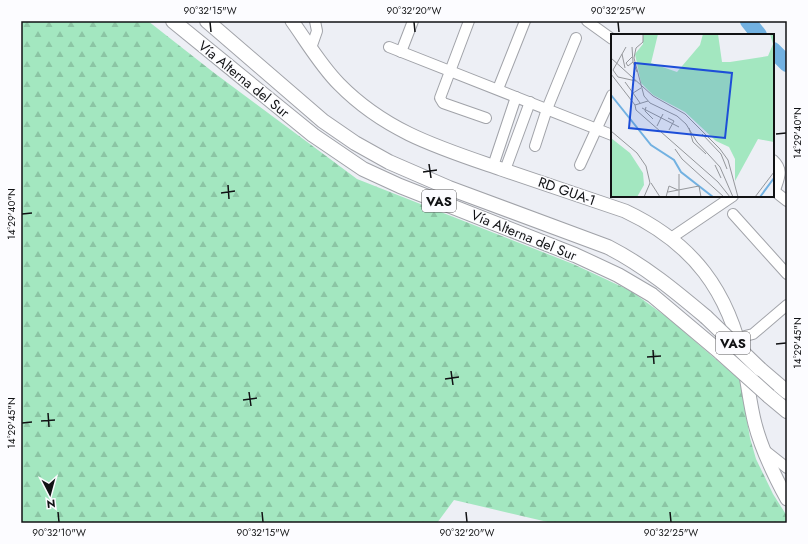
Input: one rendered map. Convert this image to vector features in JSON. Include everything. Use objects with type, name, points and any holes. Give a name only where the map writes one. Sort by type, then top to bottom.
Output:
[{"type":"highway","name":"Vía Alterna del Sur","points":[[173,21],[313,135],[362,169],[400,186],[575,255],[618,275],[657,299],[787,411]]},
{"type":"highway","name":"Vía Alterna del Sur","points":[[207,21],[323,121],[355,143],[389,162],[450,188],[608,248],[633,260],[667,284],[706,317],[760,369],[787,392]]},
{"type":"main road","name":"RD GUA-1","points":[[292,21],[338,84],[369,111],[389,125],[420,141],[625,211],[651,224],[683,247],[706,273],[729,316],[744,364],[755,424],[763,449],[768,462],[786,492]]},
{"type":"street","points":[[311,48],[317,31],[315,21]]},
{"type":"street","points":[[401,52],[412,21]]},
{"type":"street","points":[[469,21],[440,101],[486,118]]},
{"type":"street","points":[[498,89],[525,21]]},
{"type":"street","points":[[587,21],[611,38]]},
{"type":"street","points":[[535,146],[547,109],[576,38]]},
{"type":"street","points":[[388,47],[611,135]]},
{"type":"street","points":[[499,168],[516,97]]},
{"type":"street","points":[[580,165],[611,98]]},
{"type":"street","points":[[499,168],[530,102]]},
{"type":"street","points":[[774,161],[778,165],[781,172],[774,190],[787,201]]},
{"type":"street","points":[[671,238],[732,197]]},
{"type":"street","points":[[734,214],[787,274]]},
{"type":"street","points":[[737,338],[753,334],[787,305]]},
{"type":"street","points":[[763,449],[787,468]]},
{"type":"street","points":[[768,462],[787,472]]},
{"type":"green space","points":[[21,21],[148,21],[213,72],[357,179],[573,264],[631,291],[668,318],[740,380],[750,438],[756,459],[773,494],[787,516],[787,523],[552,523],[454,500],[437,523],[21,523]]},
{"type":"waterway","points":[[748,21],[758,34]]},
{"type":"waterway","points":[[774,51],[787,64]]}]
